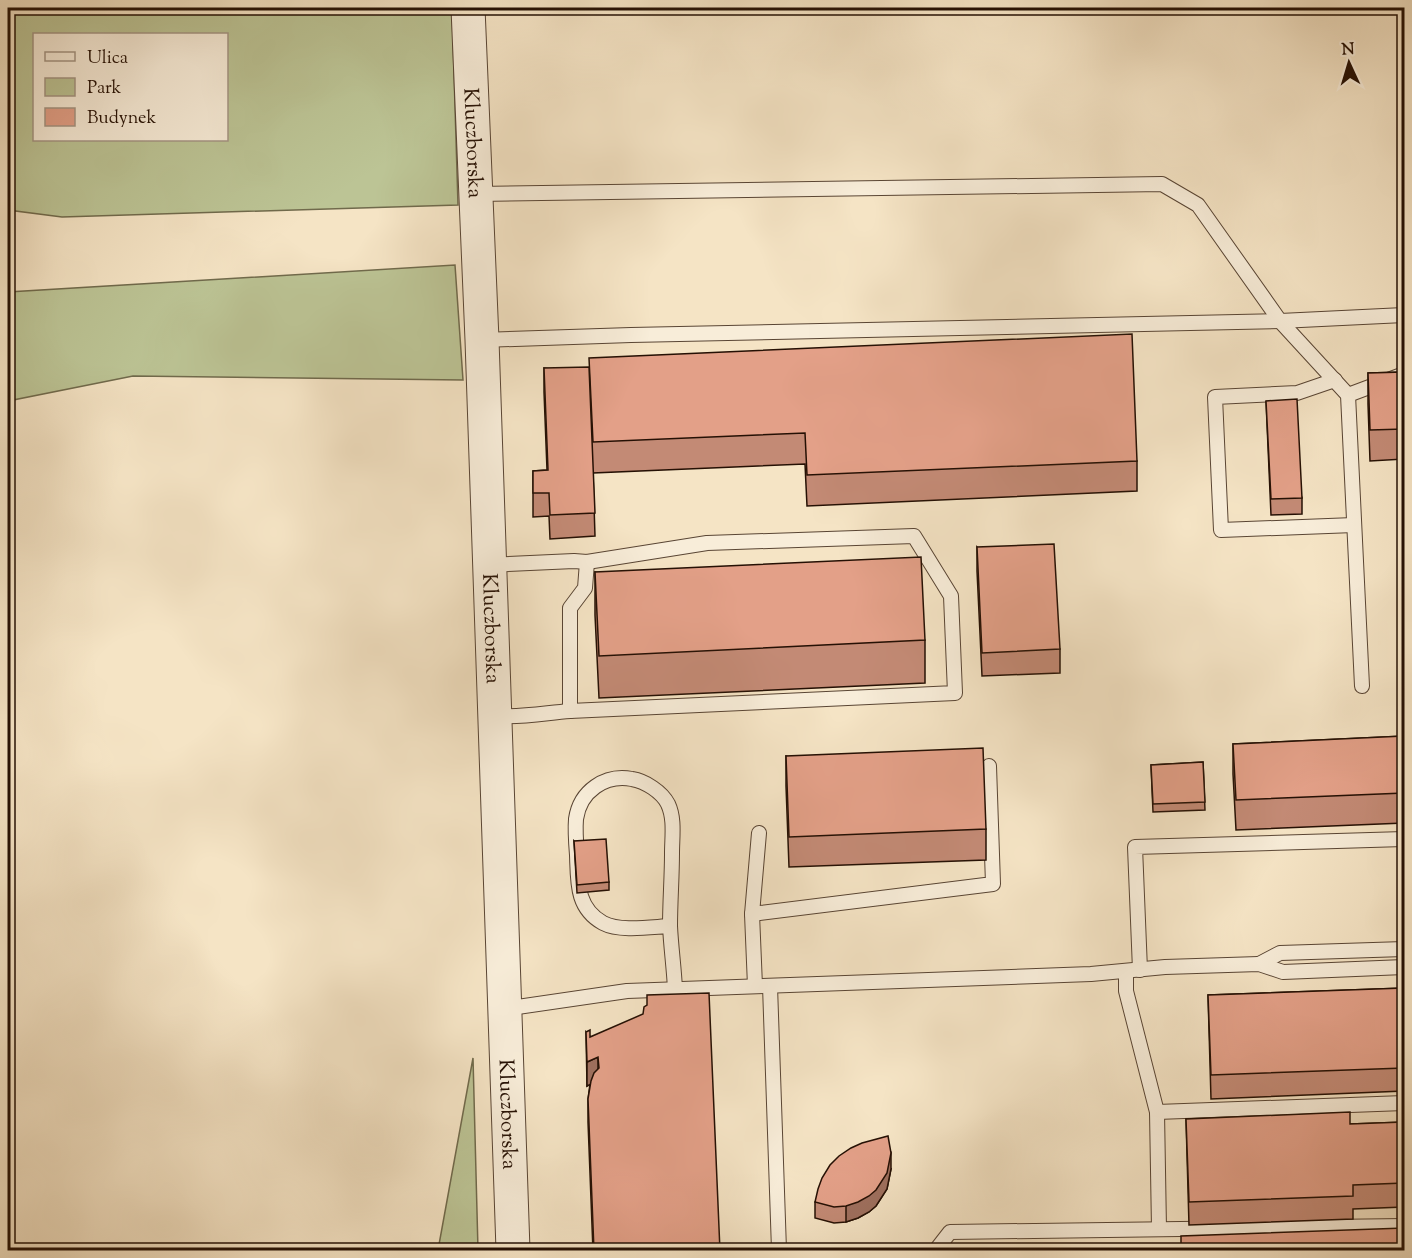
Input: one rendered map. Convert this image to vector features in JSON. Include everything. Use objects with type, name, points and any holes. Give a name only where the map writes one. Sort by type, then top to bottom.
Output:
[{"type":"street","name":"Kluczborska","points":[[468,8],[482,340],[513,1251]]},
{"type":"lane","points":[[476,194],[1162,184],[1198,205],[1280,321],[1348,395],[1362,686]]},
{"type":"lane","points":[[482,340],[1280,321],[1404,315]]},
{"type":"lane","points":[[1348,395],[1404,374]]},
{"type":"lane","points":[[1335,380],[1297,393],[1215,397],[1221,530],[1354,525]]},
{"type":"lane","points":[[489,565],[587,562],[707,543],[914,536],[951,596],[955,693],[570,711],[514,717],[494,716]]},
{"type":"lane","points":[[570,711],[570,609],[585,588],[587,562]]},
{"type":"lane","points":[[752,914],[993,884],[988,766]]},
{"type":"lane","points":[[670,926],[623,928],[604,923],[587,909],[579,893],[576,818],[582,801],[592,788],[605,780],[621,777],[638,780],[653,788],[667,802],[673,821],[670,926],[675,989]]},
{"type":"lane","points":[[755,986],[752,914],[759,833]]},
{"type":"lane","points":[[1159,1229],[1157,1112],[1126,991],[1133,970],[1135,848],[1404,839]]},
{"type":"lane","points":[[1259,964],[1280,953],[1404,949]]},
{"type":"lane","points":[[504,1009],[627,991],[1091,974],[1165,967],[1259,964],[1283,972],[1404,967]]},
{"type":"lane","points":[[770,986],[779,1251]]},
{"type":"lane","points":[[1157,1112],[1404,1103]]},
{"type":"lane","points":[[936,1251],[950,1232],[1404,1226]]},
{"type":"green space","points":[[8,8],[452,8],[458,205],[62,217],[8,210]]},
{"type":"green space","points":[[455,265],[463,380],[133,376],[8,401],[8,292]]},
{"type":"green space","points":[[473,1058],[478,1250],[438,1250]]},
{"type":"building","points":[[1132,334],[1137,461],[807,475],[805,433],[593,442],[589,358]]},
{"type":"building","points":[[589,367],[595,513],[550,515],[549,493],[533,493],[533,471],[548,470],[544,368]]},
{"type":"building","points":[[1404,372],[1404,429],[1370,430],[1368,373]]},
{"type":"building","points":[[1297,399],[1302,498],[1271,499],[1266,401]]},
{"type":"building","points":[[1054,544],[1060,649],[982,653],[977,547]]},
{"type":"building","points":[[921,557],[925,640],[599,656],[595,572]]},
{"type":"building","points":[[1404,736],[1404,793],[1236,800],[1233,744]]},
{"type":"building","points":[[983,748],[986,829],[789,837],[786,756]]},
{"type":"building","points":[[1203,762],[1205,802],[1153,804],[1151,765]]},
{"type":"building","points":[[606,839],[609,882],[577,885],[574,841]]},
{"type":"building","points":[[1404,988],[1404,1068],[1211,1075],[1208,995]]},
{"type":"building","points":[[709,993],[720,1251],[594,1251],[588,1099],[591,1081],[599,1068],[598,1057],[587,1062],[586,1032],[590,1030],[590,1037],[643,1014],[644,1007],[647,1005],[647,995]]},
{"type":"building","points":[[1350,1112],[1350,1124],[1404,1122],[1404,1183],[1353,1185],[1353,1196],[1189,1202],[1186,1119]]},
{"type":"building","points":[[888,1136],[891,1153],[887,1173],[876,1190],[858,1202],[846,1206],[834,1207],[815,1202],[822,1178],[839,1156],[862,1143]]},
{"type":"building","points":[[1404,1228],[1404,1251],[1181,1251],[1181,1236]]}]
